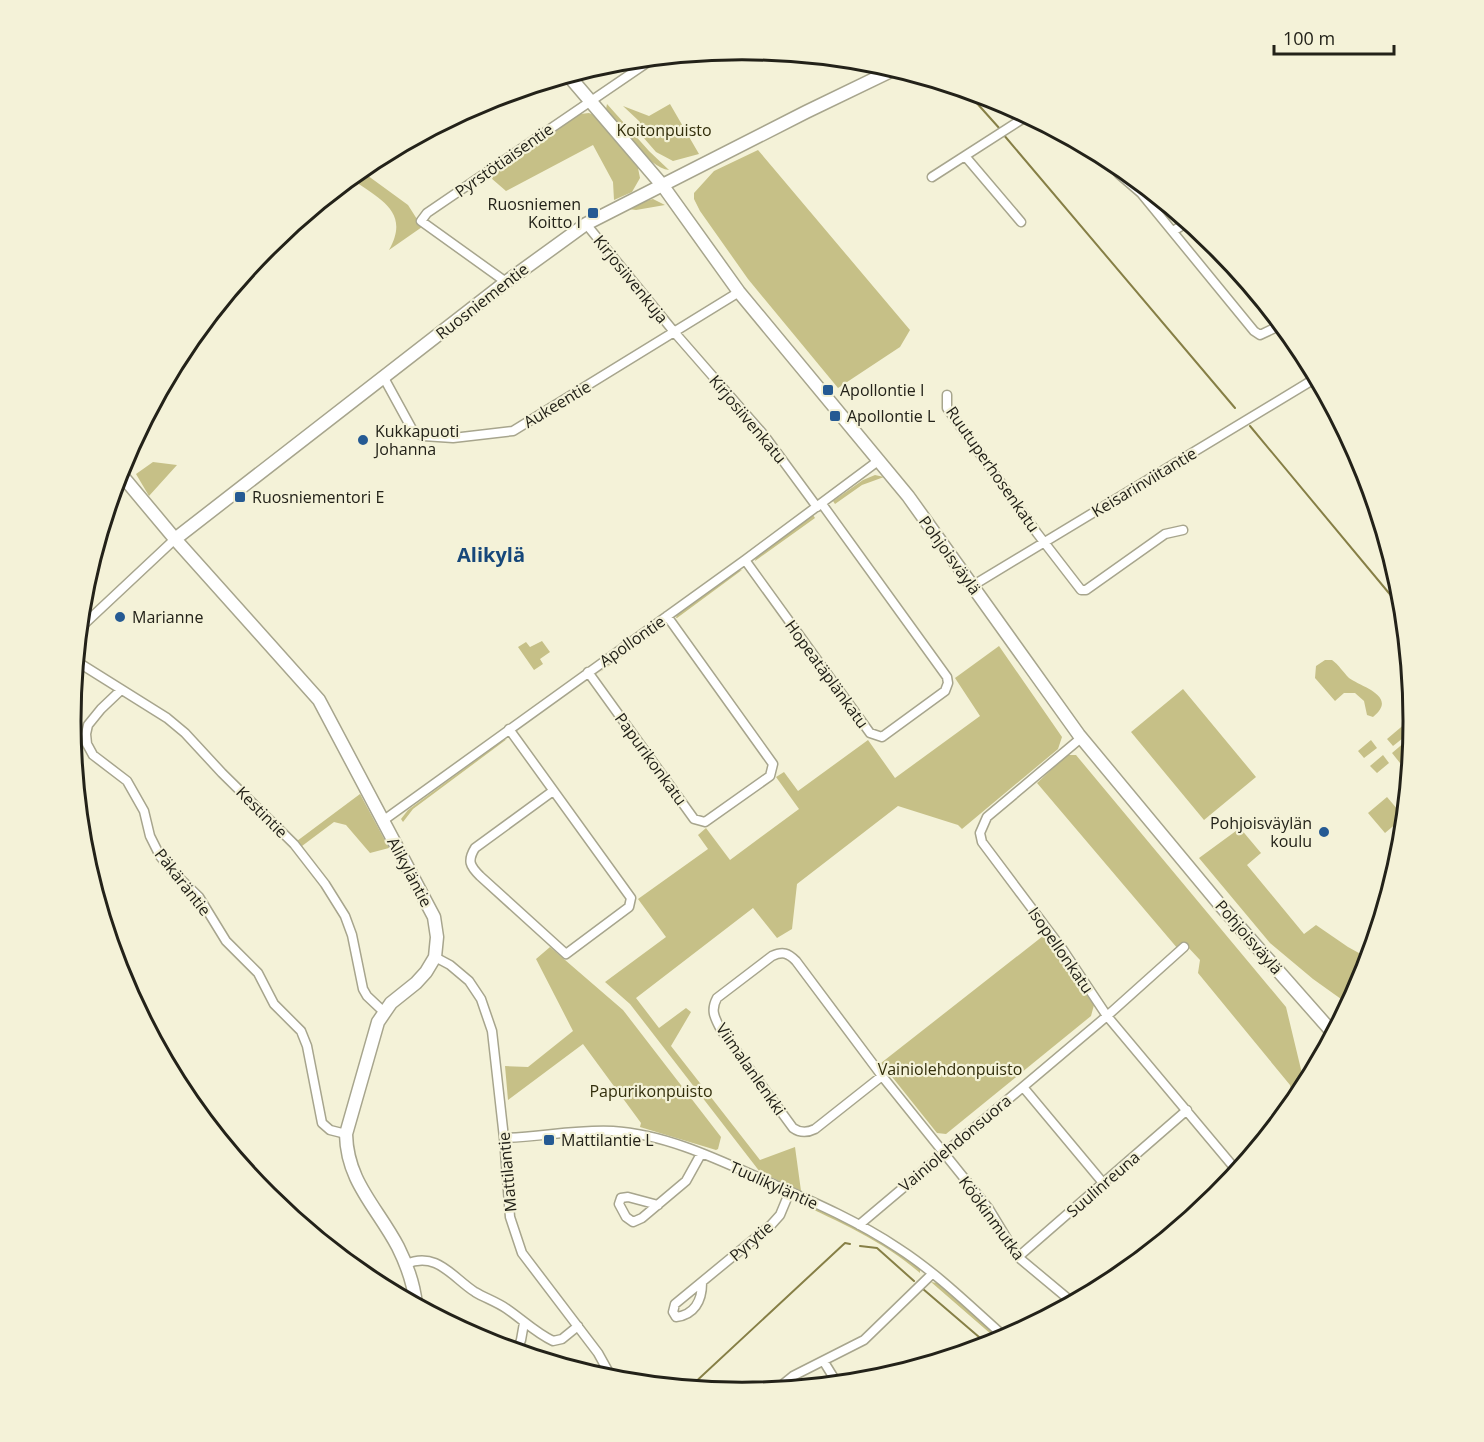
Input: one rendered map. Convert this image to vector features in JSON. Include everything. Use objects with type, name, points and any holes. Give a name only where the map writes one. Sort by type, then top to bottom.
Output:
[{"type":"street","name":"Pyrstötiaisentie","points":[[506,282],[421,221],[427,213],[638,69]]},
{"type":"street","name":"Ruosniementie","points":[[175,539],[506,282],[586,224],[882,76]]},
{"type":"street","name":"Pohjoisväylä","points":[[574,82],[663,186],[739,292],[908,496],[1081,738],[1221,906],[1328,1027]]},
{"type":"street","points":[[932,177],[1019,121]]},
{"type":"street","points":[[965,156],[1021,222]]},
{"type":"street","points":[[1145,198],[1254,331],[1260,335],[1273,329]]},
{"type":"street","name":"Kirjosiivenkuja","points":[[586,224],[675,333]]},
{"type":"street","points":[[1173,231],[1181,226]]},
{"type":"street","name":"Aukeentie","points":[[384,378],[413,431],[423,435],[453,438],[513,431],[739,292]]},
{"type":"street","name":"Kirjosiivenkatu","points":[[675,333],[764,435],[820,506]]},
{"type":"street","name":"Keisarinviitantie","points":[[972,586],[1309,382]]},
{"type":"street","name":"Ruutuperhosenkatu","points":[[947,395],[947,408],[1081,590],[1086,590],[1165,534],[1183,530]]},
{"type":"street","name":"Apollontie","points":[[384,820],[820,506],[878,460]]},
{"type":"street","points":[[90,619],[175,539],[126,481]]},
{"type":"street","name":"Hopeatäplänkatu","points":[[745,560],[870,734],[882,737],[891,731],[945,691],[948,683],[946,676],[820,506]]},
{"type":"street","name":"Alikyläntie","points":[[175,539],[319,700],[434,917],[437,937],[435,957]]},
{"type":"street","name":"Papurikonkatu","points":[[588,672],[694,819],[705,822],[714,816],[770,776],[773,764],[667,616]]},
{"type":"street","name":"Kestintie","points":[[83,666],[167,718],[185,733],[294,844],[325,884],[345,916],[352,935],[363,989],[384,1012]]},
{"type":"street","name":"Päkäräntie","points":[[121,690],[88,725],[87,744],[93,755],[128,781],[144,811],[150,836],[160,856],[199,897],[226,941],[258,973],[274,1004],[301,1031],[307,1046],[322,1123],[330,1130],[346,1134]]},
{"type":"street","points":[[509,729],[631,897],[629,906],[566,954],[480,876],[470,864],[470,857],[475,848],[553,791]]},
{"type":"street","name":"Isopellonkatu","points":[[1081,738],[987,817],[980,833],[982,842],[1063,950],[1107,1016],[1232,1165]]},
{"type":"street","name":"Vainiolehdonsuora","points":[[859,1225],[1107,1016],[1184,947]]},
{"type":"street","name":"Viimalanlenkki","points":[[882,1076],[815,1129],[810,1132],[798,1131],[793,1128],[722,1030],[712,1013],[713,1004],[717,998],[772,956],[779,953],[789,954],[942,1153]]},
{"type":"street","points":[[413,1294],[406,1264],[397,1245],[360,1187],[351,1166],[346,1134],[378,1022],[391,1003],[416,983],[435,957]]},
{"type":"street","name":"Mattilantie","points":[[435,957],[460,972],[469,981],[481,999],[492,1031],[510,1217],[522,1253],[598,1353],[606,1367]]},
{"type":"street","points":[[1023,1087],[1104,1184]]},
{"type":"street","name":"Suulinreuna","points":[[1018,1257],[1187,1110]]},
{"type":"street","name":"Tuulikyläntie","points":[[504,1138],[613,1131],[676,1144],[790,1191],[859,1225],[898,1248],[998,1331]]},
{"type":"street","name":"Köökinmutka","points":[[942,1153],[989,1209],[1018,1257],[1066,1297]]},
{"type":"street","points":[[658,1204],[686,1181],[701,1154]]},
{"type":"street","name":"Pyrytie","points":[[702,1283],[771,1225],[780,1215],[790,1191]]},
{"type":"street","points":[[406,1264],[432,1262],[453,1272],[474,1291],[508,1310],[553,1341],[562,1339],[578,1326]]},
{"type":"street","points":[[787,1381],[864,1340],[932,1274]]},
{"type":"street","points":[[520,1343],[524,1323]]},
{"type":"street","points":[[824,1362],[832,1375]]},
{"type":"green space","points":[[607,104],[669,170],[652,162],[644,154],[606,109]]},
{"type":"green space","name":"Koitonpuisto","points":[[670,104],[699,154],[673,161],[656,152],[636,129],[640,122],[623,106],[649,116]]},
{"type":"green space","points":[[580,114],[594,115],[638,168],[640,178],[632,192],[614,200],[613,182],[593,145],[506,191],[491,178],[485,181],[484,178]]},
{"type":"green space","points":[[758,150],[910,330],[900,347],[838,388],[748,279],[694,199],[694,193],[714,171]]},
{"type":"green space","points":[[368,176],[408,205],[422,227],[389,250],[395,237],[396,225],[389,207],[358,184]]},
{"type":"green space","points":[[653,199],[665,205],[636,210],[628,209],[642,202]]},
{"type":"green space","points":[[153,462],[177,465],[149,496],[136,474]]},
{"type":"green space","points":[[875,475],[884,477],[862,485],[835,504],[833,501],[863,480]]},
{"type":"green space","points":[[813,515],[815,518],[755,561],[756,557]]},
{"type":"green space","points":[[742,570],[676,618],[677,614],[737,571]]},
{"type":"green space","points":[[658,627],[664,627],[599,673]]},
{"type":"green space","points":[[542,641],[550,652],[540,659],[543,664],[534,670],[518,647],[526,642],[530,647]]},
{"type":"green space","points":[[999,646],[1062,737],[1058,749],[962,829],[958,825],[898,806],[797,884],[792,929],[777,938],[753,908],[636,998],[659,1028],[686,1008],[691,1012],[671,1046],[760,1160],[795,1147],[801,1191],[760,1172],[630,1004],[605,982],[666,937],[638,899],[708,849],[698,835],[706,828],[730,860],[799,809],[776,777],[784,772],[798,791],[868,740],[895,778],[980,716],[955,678]]},
{"type":"green space","points":[[1325,660],[1332,660],[1349,678],[1380,698],[1382,703],[1380,710],[1373,717],[1367,715],[1364,701],[1355,693],[1344,693],[1335,701],[1315,678],[1316,666]]},
{"type":"green space","points":[[1183,689],[1256,777],[1204,820],[1131,732]]},
{"type":"green space","points":[[1403,726],[1403,738],[1393,746],[1387,739]]},
{"type":"green space","points":[[507,739],[413,809],[403,822],[401,819],[408,810]]},
{"type":"green space","points":[[1371,740],[1377,748],[1364,758],[1358,751]]},
{"type":"green space","points":[[1402,744],[1402,765],[1392,753]]},
{"type":"green space","points":[[1067,755],[1076,755],[1286,1007],[1302,1072],[1291,1090],[1290,1085],[1198,973],[1200,960],[1185,944],[1178,949],[1037,783]]},
{"type":"green space","points":[[1383,755],[1389,763],[1377,773],[1370,766]]},
{"type":"green space","points":[[360,794],[389,848],[370,853],[346,825],[334,822],[302,846],[297,841]]},
{"type":"green space","points":[[1387,797],[1397,808],[1394,825],[1385,833],[1368,813]]},
{"type":"green space","points":[[1240,828],[1261,853],[1247,865],[1304,934],[1316,925],[1360,954],[1341,999],[1270,943],[1199,858]]},
{"type":"green space","name":"Vainiolehdonpuisto","points":[[1043,936],[1094,1005],[1091,1016],[946,1134],[937,1133],[881,1063]]},
{"type":"green space","name":"Papurikonpuisto","points":[[550,947],[623,1010],[721,1137],[718,1149],[640,1127],[641,1123],[583,1044],[508,1100],[505,1066],[528,1067],[573,1031],[536,959]]},
{"type":"green space","points":[[795,1201],[801,1201],[817,1208],[878,1239],[907,1258],[920,1269],[920,1273],[876,1242]]},
{"type":"green space","points":[[931,1282],[937,1283],[992,1331],[990,1334]]},
{"type":"waterway","points":[[977,103],[1000,129]]},
{"type":"waterway","points":[[1003,134],[1235,408]]},
{"type":"waterway","points":[[1250,426],[1390,595]]},
{"type":"waterway","points":[[697,1381],[845,1243],[850,1244]]},
{"type":"waterway","points":[[860,1246],[877,1248],[914,1281]]},
{"type":"waterway","points":[[923,1289],[980,1338]]},
{"type":"place","name":"Ruosniemen Koitto I","points":[[593,213]]},
{"type":"place","name":"Apollontie I","points":[[828,390]]},
{"type":"place","name":"Apollontie L","points":[[835,416]]},
{"type":"place","name":"Kukkapuoti Johanna","points":[[363,440]]},
{"type":"place","name":"Ruosniementori E","points":[[240,497]]},
{"type":"place","name":"Marianne","points":[[120,617]]},
{"type":"place","name":"Pohjoisväylän koulu","points":[[1324,832]]},
{"type":"place","name":"Mattilantie L","points":[[549,1140]]},
{"type":"district","name":"Alikylä","points":[[491,555]]}]
